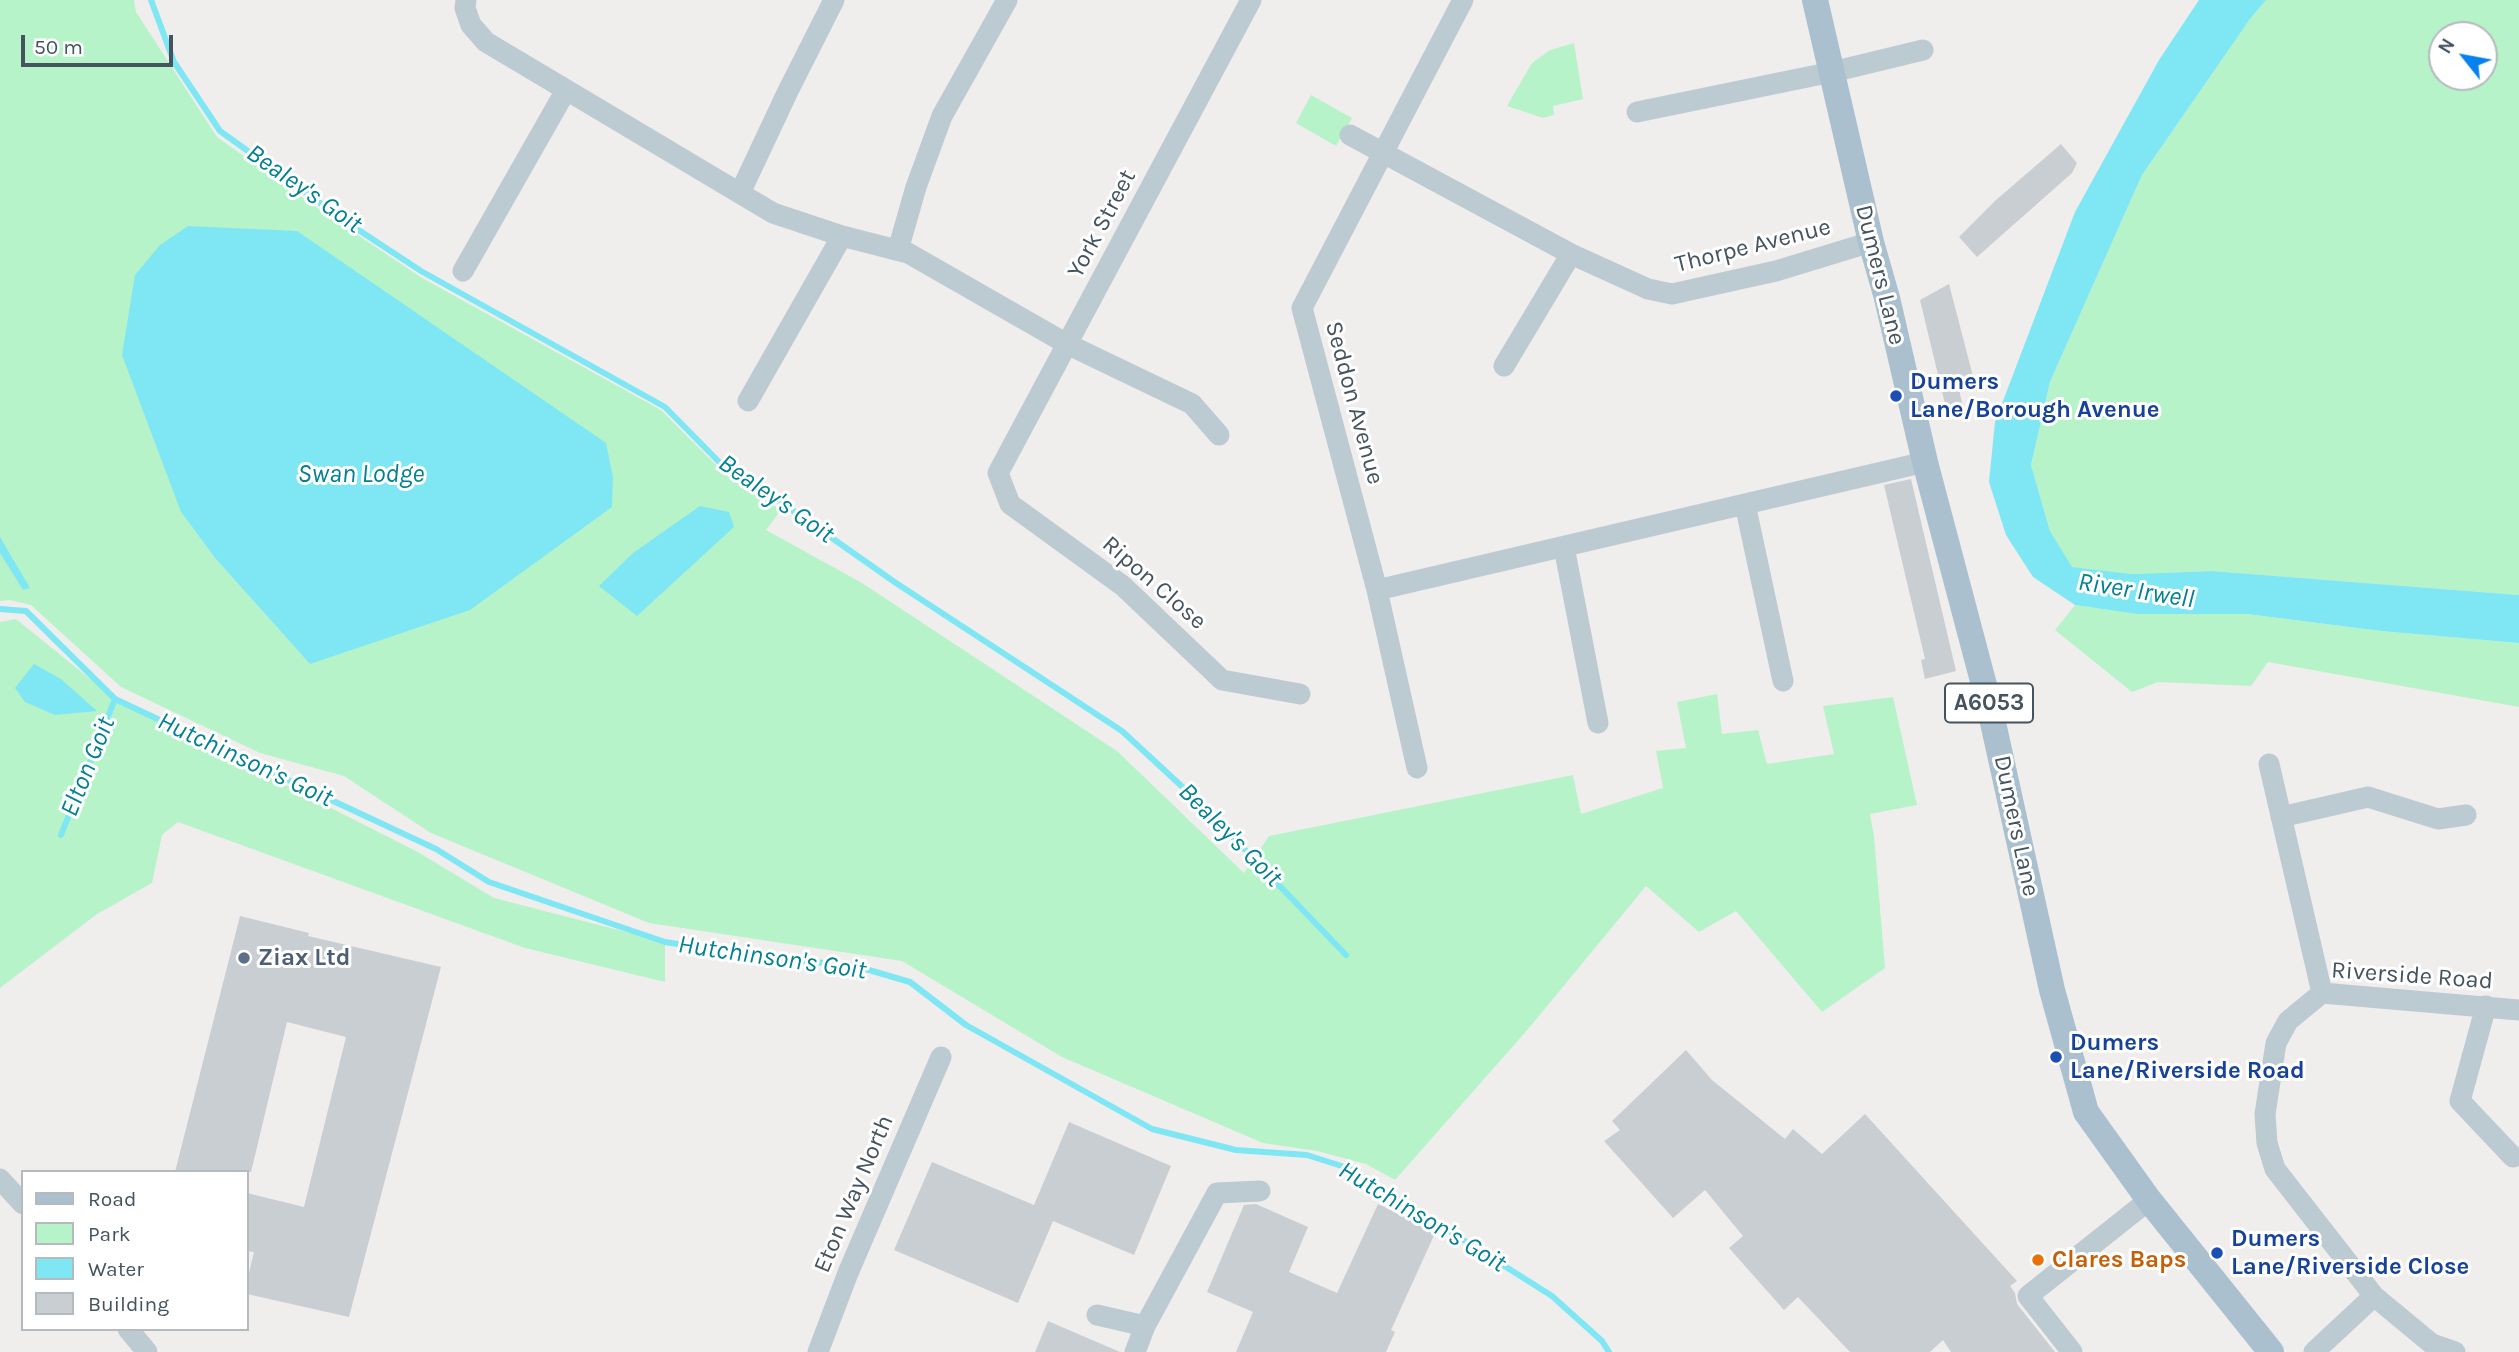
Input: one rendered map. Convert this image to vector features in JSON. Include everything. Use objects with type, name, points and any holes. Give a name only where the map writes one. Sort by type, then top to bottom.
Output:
[{"type":"main road","name":"Dumers Lane","points":[[1815,0],[1925,462],[1988,700],[2052,990],[2086,1112],[2148,1200],[2271,1352]]},
{"type":"street","points":[[466,0],[465,8],[471,26],[486,42],[773,213],[842,236],[908,253],[1067,344],[1192,404],[1219,435]]},
{"type":"street","points":[[740,193],[834,0]]},
{"type":"street","points":[[898,250],[916,187],[943,116],[1007,0]]},
{"type":"street","name":"York Street","points":[[998,472],[1251,0]]},
{"type":"street","name":"Seddon Avenue","points":[[1417,768],[1377,590],[1302,308],[1463,0]]},
{"type":"street","points":[[1637,112],[1832,72],[1923,50]]},
{"type":"street","points":[[463,271],[566,90]]},
{"type":"street","name":"Thorpe Avenue","points":[[1350,135],[1571,254],[1648,289],[1672,294],[1776,271],[1871,242]]},
{"type":"street","points":[[748,401],[842,236]]},
{"type":"street","points":[[1504,366],[1571,254]]},
{"type":"street","points":[[1377,590],[1925,462]]},
{"type":"street","name":"Ripon Close","points":[[998,472],[1010,504],[1123,586],[1222,680],[1300,694]]},
{"type":"street","points":[[1745,504],[1783,681]]},
{"type":"street","points":[[1564,547],[1598,723]]},
{"type":"street","points":[[2269,764],[2322,993]]},
{"type":"street","points":[[2281,817],[2368,797],[2438,818],[2466,815]]},
{"type":"street","name":"Riverside Road","points":[[2455,1352],[2432,1344],[2374,1296],[2276,1168],[2267,1143],[2265,1114],[2276,1043],[2288,1021],[2322,993],[2519,1010]]},
{"type":"street","points":[[2486,1006],[2460,1101],[2513,1157]]},
{"type":"street","name":"Eton Way North","points":[[818,1352],[848,1273],[941,1057]]},
{"type":"street","points":[[0,1179],[21,1202]]},
{"type":"street","points":[[1135,1352],[1145,1326],[1217,1193],[1261,1191]]},
{"type":"street","points":[[2072,1352],[2028,1296],[2148,1200]]},
{"type":"street","points":[[2315,1352],[2374,1296]]},
{"type":"street","points":[[1097,1315],[1145,1326]]},
{"type":"street","points":[[130,1331],[147,1352]]},
{"type":"green space","points":[[0,0],[134,0],[136,12],[217,137],[422,278],[661,410],[726,475],[781,510],[766,530],[862,583],[1117,751],[1244,873],[1269,836],[1573,775],[1581,814],[1663,788],[1656,751],[1686,748],[1677,702],[1717,694],[1722,734],[1758,730],[1767,764],[1834,754],[1823,706],[1893,697],[1917,805],[1870,814],[1885,968],[1822,1012],[1736,911],[1699,932],[1646,886],[1529,1028],[1395,1180],[1366,1164],[1317,1151],[1263,1143],[1062,1057],[902,961],[649,923],[431,833],[344,776],[260,753],[121,687],[31,605],[10,600],[0,601]],"holes":[[[181,512],[310,664],[215,558]]]},
{"type":"green space","points":[[2266,0],[2519,0],[2519,595],[2212,571],[2133,574],[2071,567],[2050,531],[2031,465],[2050,382],[2142,175]]},
{"type":"green space","points":[[1574,43],[1583,99],[1553,106],[1554,115],[1543,118],[1507,106],[1532,63],[1550,50]]},
{"type":"green space","points":[[1311,95],[1352,118],[1336,146],[1296,123]]},
{"type":"green space","points":[[2075,605],[2137,614],[2247,614],[2381,631],[2519,643],[2519,707],[2268,662],[2251,686],[2158,682],[2132,692],[2055,630]]},
{"type":"green space","points":[[16,619],[115,699],[416,851],[494,898],[665,942],[665,982],[525,948],[178,822],[162,835],[152,883],[97,914],[0,988],[0,622]]},
{"type":"water","name":"River Irwell","points":[[2199,0],[2266,0],[2142,175],[2050,382],[2031,465],[2050,531],[2072,567],[2133,574],[2212,571],[2519,595],[2519,643],[2381,631],[2247,614],[2137,614],[2075,605],[2033,577],[2006,535],[1989,482],[1995,422],[2075,212],[2159,60]]},
{"type":"water","name":"Swan Lodge","points":[[188,226],[297,231],[606,443],[613,477],[612,507],[470,610],[310,664],[215,558],[181,512],[122,355],[135,275],[160,245]]},
{"type":"water","points":[[700,506],[729,512],[734,527],[637,616],[599,586],[633,553]]},
{"type":"water","points":[[0,537],[30,588],[23,590],[0,553]]},
{"type":"water","points":[[34,664],[61,679],[97,711],[55,715],[25,702],[15,688]]},
{"type":"building","points":[[2061,144],[2077,163],[2072,173],[1977,257],[1959,237],[1996,200]]},
{"type":"building","points":[[1949,284],[1975,384],[1959,389],[1963,408],[1947,412],[1920,300]]},
{"type":"building","points":[[1911,479],[1956,671],[1925,679],[1921,660],[1925,659],[1884,485]]},
{"type":"building","points":[[240,916],[309,933],[308,936],[441,967],[349,1317],[248,1294],[248,1277],[254,1252],[248,1251],[248,1193],[304,1207],[346,1037],[287,1022],[251,1172],[176,1170]]},
{"type":"building","points":[[1686,1050],[1712,1080],[1785,1139],[1793,1129],[1822,1154],[1865,1114],[2017,1281],[2010,1286],[2015,1293],[2017,1304],[2055,1352],[1951,1352],[1943,1340],[1930,1352],[1850,1352],[1798,1297],[1784,1310],[1729,1248],[1743,1236],[1705,1190],[1673,1218],[1604,1141],[1620,1130],[1612,1121]]},
{"type":"building","points":[[1069,1122],[1171,1166],[1134,1255],[1053,1221],[1018,1303],[894,1250],[932,1162],[1034,1205]]},
{"type":"building","points":[[1256,1204],[1308,1227],[1289,1272],[1337,1293],[1378,1204],[1436,1231],[1391,1330],[1395,1332],[1386,1352],[1236,1352],[1253,1312],[1207,1292],[1244,1205]]},
{"type":"building","points":[[1048,1321],[1120,1352],[1035,1352]]},
{"type":"waterway","name":"Bealey's Goit","points":[[151,0],[174,62],[220,131],[351,225],[421,271],[665,407],[727,470],[782,503],[896,583],[1122,731],[1202,805],[1346,955]]},
{"type":"waterway","name":"Hutchinson's Goit","points":[[0,609],[26,611],[115,699],[436,849],[489,882],[665,942],[772,959],[852,965],[910,982],[966,1025],[1152,1129],[1236,1150],[1307,1155],[1351,1169],[1552,1296],[1602,1341],[1609,1352]]},
{"type":"waterway","name":"Elton Goit","points":[[61,835],[115,699]]},
{"type":"place","name":"Dumers Lane/Borough Avenue","points":[[1896,396]]},
{"type":"place","name":"Ziax Ltd","points":[[244,958]]},
{"type":"place","name":"Dumers Lane/Riverside Road","points":[[2056,1057]]},
{"type":"place","name":"Dumers Lane/Riverside Close","points":[[2217,1253]]},
{"type":"place","name":"Clares Baps","points":[[2038,1260]]}]
